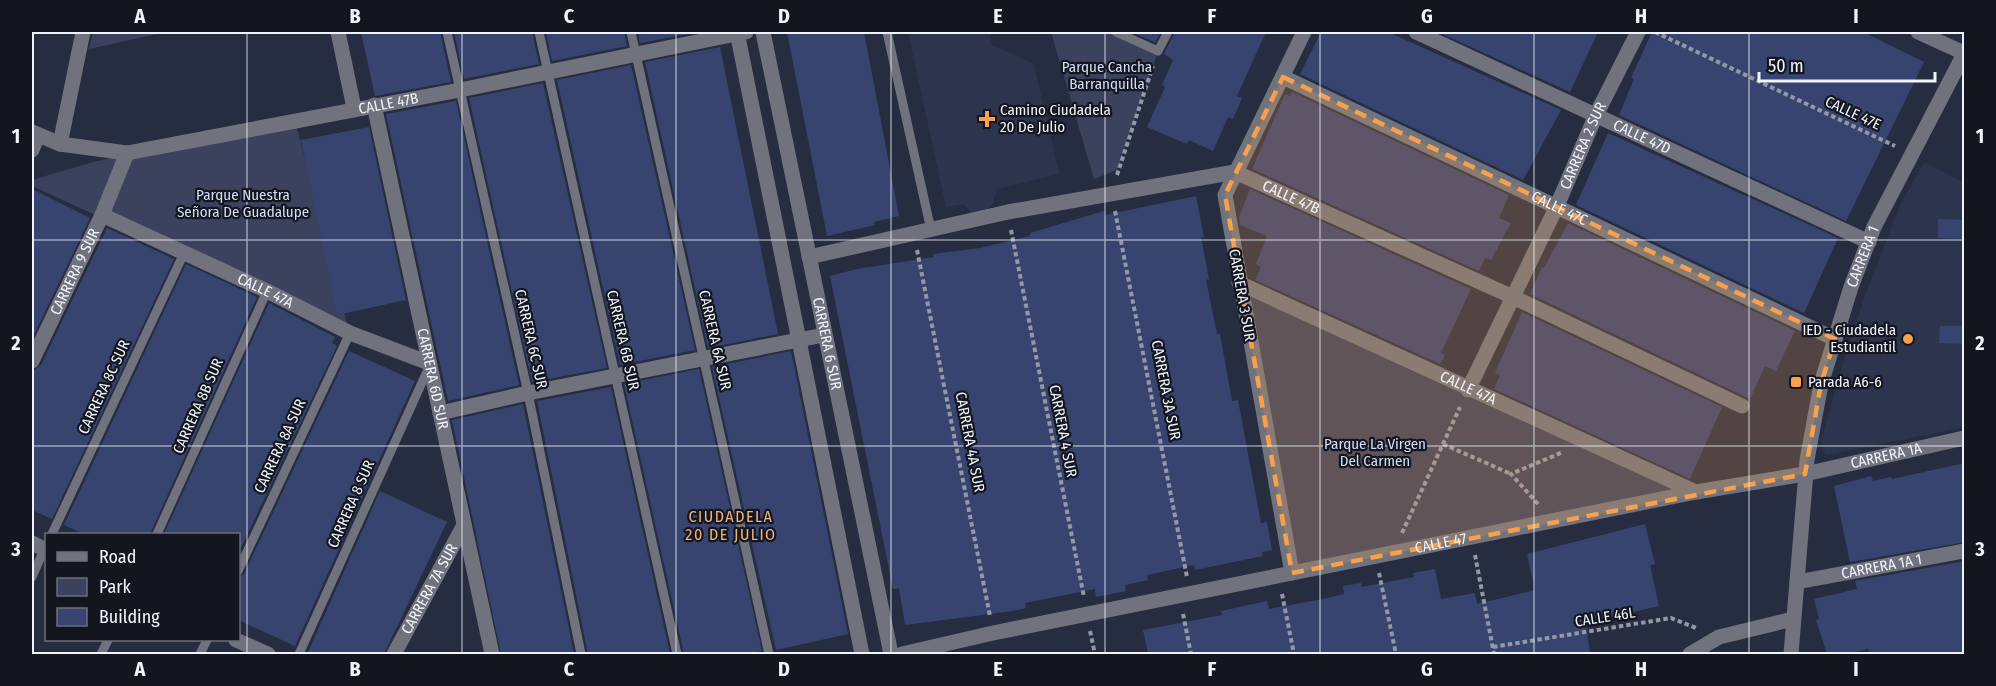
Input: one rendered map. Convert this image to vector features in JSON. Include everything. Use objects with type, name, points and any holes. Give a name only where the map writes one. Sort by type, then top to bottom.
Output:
[{"type":"street","points":[[60,144],[83,32]]},
{"type":"street","points":[[338,32],[354,108]]},
{"type":"street","name":"CALLE 47B","points":[[35,134],[60,144],[127,153],[547,73],[740,32]]},
{"type":"street","name":"CARRERA 6 SUR","points":[[740,32],[862,654]]},
{"type":"street","name":"CARRERA 6 SUR","points":[[763,32],[891,654]]},
{"type":"street","name":"CARRERA 3 SUR","points":[[1285,574],[1225,195],[1304,32]]},
{"type":"street","name":"CALLE 47D","points":[[1416,32],[1869,242]]},
{"type":"street","name":"CARRERA 2 SUR","points":[[1468,390],[1556,208],[1596,116],[1638,32]]},
{"type":"street","points":[[1918,32],[1965,54]]},
{"type":"street","name":"CARRERA 1","points":[[1806,474],[1821,384],[1869,242],[1887,201],[1965,54]]},
{"type":"street","name":"CALLE 47C","points":[[1283,77],[1835,339]]},
{"type":"street","name":"CARRERA 6D SUR","points":[[374,105],[492,654]]},
{"type":"street","points":[[32,150],[35,134]]},
{"type":"street","name":"CARRERA 9 SUR","points":[[32,361],[102,215],[127,153]]},
{"type":"street","points":[[809,257],[1008,212],[1235,172]]},
{"type":"street","name":"CALLE 47B","points":[[1235,172],[1513,297],[1742,406]]},
{"type":"street","name":"CALLE 47A","points":[[102,215],[267,291],[350,333],[430,364]]},
{"type":"street","name":"CALLE 47A","points":[[1239,283],[1468,390],[1696,492]]},
{"type":"street","points":[[440,413],[528,393],[824,335]]},
{"type":"street","name":"CARRERA 1A","points":[[1806,474],[1965,438]]},
{"type":"street","points":[[1791,654],[1806,474]]},
{"type":"street","name":"CALLE 47","points":[[902,654],[993,633],[1696,492],[1806,474]]},
{"type":"street","name":"CARRERA 7A SUR","points":[[394,654],[464,525]]},
{"type":"street","name":"CARRERA 1A 1","points":[[1797,582],[1965,551]]},
{"type":"street","points":[[1690,654],[1719,637],[1793,619]]},
{"type":"street","points":[[240,641],[268,654]]},
{"type":"lane","name":"CARRERA 6C SUR","points":[[447,32],[528,393],[581,654]]},
{"type":"lane","name":"CARRERA 6B SUR","points":[[539,32],[677,654]]},
{"type":"lane","name":"CARRERA 6A SUR","points":[[631,32],[769,654]]},
{"type":"lane","points":[[887,32],[931,230]]},
{"type":"lane","points":[[1116,32],[1158,51],[1168,32]]},
{"type":"lane","name":"CARRERA 8C SUR","points":[[52,533],[184,253]]},
{"type":"lane","name":"CARRERA 8B SUR","points":[[157,533],[267,291]]},
{"type":"lane","name":"CARRERA 8A SUR","points":[[240,567],[350,333]]},
{"type":"lane","name":"CARRERA 8 SUR","points":[[298,654],[430,364]]},
{"type":"lane","points":[[32,578],[42,547]]},
{"type":"path","name":"CALLE 47E","points":[[1653,32],[1912,154]]},
{"type":"path","name":"CARRERA 3A SUR","points":[[1158,51],[1117,170],[1115,192],[1185,595],[1191,654]]},
{"type":"path","name":"CARRERA 4 SUR","points":[[1008,212],[1095,654]]},
{"type":"path","name":"CARRERA 4A SUR","points":[[914,234],[993,633]]},
{"type":"path","points":[[1393,553],[1468,390]]},
{"type":"path","points":[[1511,474],[1586,442]]},
{"type":"path","points":[[1443,444],[1511,474],[1553,521]]},
{"type":"path","points":[[1472,537],[1494,654]]},
{"type":"path","points":[[1375,556],[1396,654]]},
{"type":"path","points":[[1285,574],[1294,654]]},
{"type":"path","name":"CALLE 46L","points":[[1492,647],[1671,618],[1719,637]]},
{"type":"highlighted area","points":[[1283,77],[1835,339],[1821,384],[1805,474],[1292,573],[1225,195]]},
{"type":"shaded area","name":"Camino Ciudadela 20 De Julio","points":[[908,32],[989,32],[992,45],[1034,64],[1059,174],[997,189],[993,203],[985,212],[971,212],[963,204],[946,207]]},
{"type":"shaded area","name":"IED - Ciudadela Estudiantil","points":[[1924,162],[1964,183],[1964,427],[1826,455],[1820,446],[1865,295],[1901,203]]},
{"type":"green space","points":[[93,32],[166,32],[89,49]]},
{"type":"green space","name":"Parque Cancha Barranquilla","points":[[1051,32],[1113,32],[1158,52],[1117,170],[1094,179]]},
{"type":"green space","name":"Parque Nuestra Señora De Guadalupe","points":[[295,120],[349,331],[32,186],[32,180],[93,162]]},
{"type":"green space","name":"Parque La Virgen Del Carmen","points":[[1244,286],[1694,492],[1297,565]]},
{"type":"building","points":[[361,32],[440,32],[451,82],[375,96]]},
{"type":"building","points":[[454,32],[532,32],[539,64],[464,79]]},
{"type":"building","points":[[546,32],[624,32],[627,46],[552,61]]},
{"type":"building","points":[[638,32],[699,32],[640,43]]},
{"type":"building","points":[[787,32],[864,32],[899,216],[874,222],[875,225],[827,236]]},
{"type":"building","points":[[1131,32],[1161,32],[1155,42]]},
{"type":"building","points":[[1175,32],[1266,32],[1237,96],[1242,98],[1233,119],[1228,117],[1213,151],[1189,140],[1187,144],[1147,127],[1165,87],[1162,85],[1173,60],[1164,54]]},
{"type":"building","points":[[1321,32],[1388,32],[1561,110],[1523,180],[1300,74]]},
{"type":"building","points":[[1438,32],[1598,32],[1570,92]]},
{"type":"building","points":[[1652,32],[1863,32],[1924,62],[1846,221],[1619,115],[1634,79],[1631,78]]},
{"type":"building","points":[[720,47],[778,334],[708,348],[645,62]]},
{"type":"building","points":[[631,65],[695,350],[620,365],[557,80]]},
{"type":"building","points":[[543,83],[607,368],[532,382],[469,98]]},
{"type":"building","points":[[1292,92],[1509,195],[1499,218],[1511,223],[1491,260],[1485,258],[1479,271],[1252,169],[1285,94],[1290,96]]},
{"type":"building","points":[[456,101],[519,385],[448,401],[386,114]]},
{"type":"building","points":[[369,127],[406,300],[337,315],[301,140]]},
{"type":"building","points":[[1608,133],[1838,238],[1804,313],[1576,205]]},
{"type":"building","points":[[32,189],[90,218],[32,339]]},
{"type":"building","points":[[1250,189],[1471,289],[1441,353],[1445,355],[1440,364],[1255,280],[1261,267],[1256,264],[1267,236],[1240,225],[1239,217]]},
{"type":"building","points":[[1196,196],[1209,279],[1206,280],[1217,334],[1220,334],[1232,401],[1238,400],[1261,523],[1267,522],[1272,550],[1262,552],[1263,556],[1195,570],[1194,565],[1147,575],[1148,580],[1125,585],[1126,591],[1096,597],[1095,589],[1025,603],[1026,608],[1013,611],[905,625],[899,588],[893,589],[830,276],[857,269],[934,257],[933,254],[980,248],[1030,236],[1030,233],[1104,211],[1105,215]]},
{"type":"building","points":[[1938,219],[1965,220],[1965,239],[1938,238]]},
{"type":"building","points":[[1568,223],[1795,331],[1776,371],[1765,366],[1750,399],[1530,294],[1542,267],[1544,268]]},
{"type":"building","points":[[107,228],[174,259],[52,519],[32,510],[32,371],[41,365]]},
{"type":"building","points":[[186,264],[257,297],[150,533],[82,533],[64,525]]},
{"type":"building","points":[[269,303],[335,337],[332,343],[337,346],[240,550],[240,533],[164,533]]},
{"type":"building","points":[[1522,312],[1722,407],[1690,479],[1494,389],[1500,375],[1495,373]]},
{"type":"building","points":[[1940,326],[1965,326],[1965,344],[1939,343]]},
{"type":"building","points":[[349,351],[415,381],[295,646],[240,621],[240,577],[244,574]]},
{"type":"building","points":[[791,351],[848,634],[776,650],[712,367]]},
{"type":"building","points":[[699,369],[762,651],[747,654],[684,654],[624,384]]},
{"type":"building","points":[[611,387],[670,654],[588,654],[537,401]]},
{"type":"building","points":[[523,404],[574,654],[501,654],[452,420]]},
{"type":"building","points":[[1965,463],[1965,542],[1850,562],[1834,486],[1871,476],[1873,481],[1891,477],[1892,479]]},
{"type":"building","points":[[380,491],[447,522],[384,654],[314,654],[308,652]]},
{"type":"building","points":[[1645,524],[1655,564],[1650,565],[1659,606],[1586,623],[1590,654],[1148,654],[1143,630],[1222,615],[1221,611],[1267,601],[1269,609],[1323,599],[1344,594],[1343,586],[1361,583],[1362,587],[1414,577],[1413,573],[1435,569],[1441,599],[1475,593],[1477,604],[1535,590],[1527,554]]},
{"type":"building","points":[[1965,561],[1965,654],[1869,654],[1868,649],[1846,654],[1827,654],[1816,620],[1819,619],[1814,599],[1857,589],[1855,581]]},
{"type":"place","name":"Camino Ciudadela 20 De Julio","points":[[987,119]]},
{"type":"place","name":"IED - Ciudadela Estudiantil","points":[[1908,339]]},
{"type":"place","name":"Parada A6-6","points":[[1796,382]]},
{"type":"district","name":"CIUDADELA 20 DE JULIO","points":[[731,525]]}]
